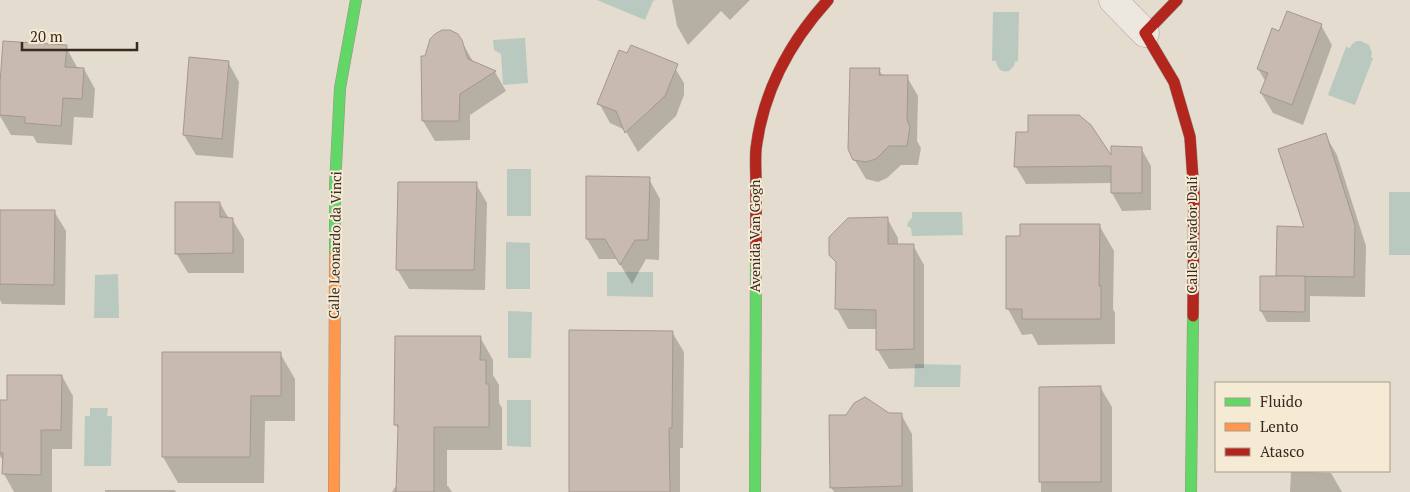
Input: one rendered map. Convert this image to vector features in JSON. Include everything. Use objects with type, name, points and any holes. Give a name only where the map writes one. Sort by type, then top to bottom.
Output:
[{"type":"street","name":"Calle Leonardo da Vinci","points":[[334,492],[335,186],[340,88],[356,0]]},
{"type":"street","name":"Avenida Van Gogh","points":[[755,492],[756,150],[765,104],[784,60],[809,20],[828,0]]},
{"type":"street","points":[[1113,0],[1145,33],[1177,0]]},
{"type":"street","name":"Calle Salvador Dalí","points":[[1145,33],[1174,82],[1190,137],[1194,194],[1191,492]]},
{"type":"shaded area","points":[[597,0],[656,0],[653,1],[645,20]]},
{"type":"shaded area","points":[[993,12],[1019,12],[1018,61],[1015,62],[1009,71],[1002,71],[998,68],[996,61],[992,61]]},
{"type":"shaded area","points":[[525,38],[528,83],[503,85],[501,54],[494,50],[493,40]]},
{"type":"shaded area","points":[[1357,41],[1369,45],[1372,53],[1371,57],[1373,58],[1355,105],[1328,95],[1346,47],[1350,48]]},
{"type":"shaded area","points":[[507,169],[531,169],[531,216],[507,216]]},
{"type":"shaded area","points":[[1389,192],[1410,192],[1410,255],[1389,255]]},
{"type":"shaded area","points":[[912,212],[962,212],[963,235],[912,236],[911,228],[907,226],[912,218]]},
{"type":"shaded area","points":[[506,242],[530,243],[530,289],[506,289]]},
{"type":"shaded area","points":[[607,272],[653,272],[653,297],[607,296]]},
{"type":"shaded area","points":[[118,274],[119,318],[94,318],[95,275]]},
{"type":"shaded area","points":[[508,311],[532,312],[531,358],[508,358]]},
{"type":"shaded area","points":[[915,364],[961,365],[960,387],[914,387]]},
{"type":"shaded area","points":[[507,400],[531,400],[531,447],[507,446]]},
{"type":"shaded area","points":[[90,408],[108,408],[107,416],[112,416],[111,466],[84,466],[85,416],[90,416]]},
{"type":"building","points":[[1287,11],[1322,24],[1292,105],[1260,93],[1268,73],[1257,69],[1272,28],[1279,31]]},
{"type":"building","points":[[442,30],[450,30],[458,34],[468,59],[496,71],[460,94],[459,121],[422,121],[421,56],[425,56],[430,39]]},
{"type":"building","points":[[3,41],[67,45],[65,67],[84,68],[82,99],[63,98],[61,126],[25,123],[25,117],[0,115]]},
{"type":"building","points":[[631,45],[678,64],[665,96],[625,133],[616,111],[597,104],[619,50],[627,53]]},
{"type":"building","points":[[189,57],[229,61],[222,139],[183,135]]},
{"type":"building","points":[[850,68],[880,68],[879,75],[908,75],[907,120],[910,127],[907,146],[889,146],[876,159],[866,162],[853,160],[848,149]]},
{"type":"building","points":[[1028,115],[1079,115],[1091,125],[1111,155],[1111,146],[1142,147],[1142,193],[1111,193],[1111,166],[1014,167],[1016,132],[1028,132]]},
{"type":"building","points":[[1326,133],[1355,225],[1354,277],[1276,276],[1277,226],[1304,227],[1278,149]]},
{"type":"building","points":[[586,176],[650,177],[648,240],[635,240],[620,265],[605,239],[586,239]]},
{"type":"building","points":[[398,182],[477,182],[474,270],[396,270]]},
{"type":"building","points":[[175,202],[220,202],[220,217],[233,218],[233,253],[175,254]]},
{"type":"building","points":[[0,210],[55,210],[54,285],[0,284]]},
{"type":"building","points":[[888,217],[888,244],[914,244],[914,349],[876,350],[876,310],[835,309],[836,262],[829,255],[829,237],[848,218]]},
{"type":"building","points":[[1020,224],[1100,224],[1099,286],[1101,286],[1101,319],[1022,319],[1022,309],[1006,309],[1006,236],[1020,236]]},
{"type":"building","points":[[1260,276],[1305,276],[1305,312],[1260,311]]},
{"type":"building","points":[[569,330],[673,331],[672,428],[669,428],[670,492],[569,492]]},
{"type":"building","points":[[395,336],[481,336],[480,360],[486,360],[486,384],[489,384],[489,427],[434,427],[434,492],[396,492],[398,425],[394,425]]},
{"type":"building","points":[[162,352],[281,352],[281,396],[251,396],[250,457],[162,457]]},
{"type":"building","points":[[7,375],[62,375],[61,430],[41,430],[41,475],[2,474],[3,453],[0,453],[0,400],[7,400]]},
{"type":"building","points":[[1101,386],[1101,482],[1039,482],[1039,387]]},
{"type":"building","points":[[865,397],[889,413],[902,413],[902,486],[830,488],[829,415],[846,415],[854,403]]},
{"type":"traffic: fast","points":[[335,255],[335,186],[340,88],[356,0]]},
{"type":"traffic: fast","points":[[755,492],[756,256]]},
{"type":"traffic: fast","points":[[1191,492],[1193,316]]},
{"type":"traffic: slow","points":[[334,492],[335,255]]},
{"type":"traffic: jam","points":[[756,256],[756,153],[765,107],[780,69],[790,51],[801,33],[828,0]]},
{"type":"traffic: jam","points":[[1177,0],[1145,33],[1174,82],[1190,137],[1194,194],[1193,316]]}]
